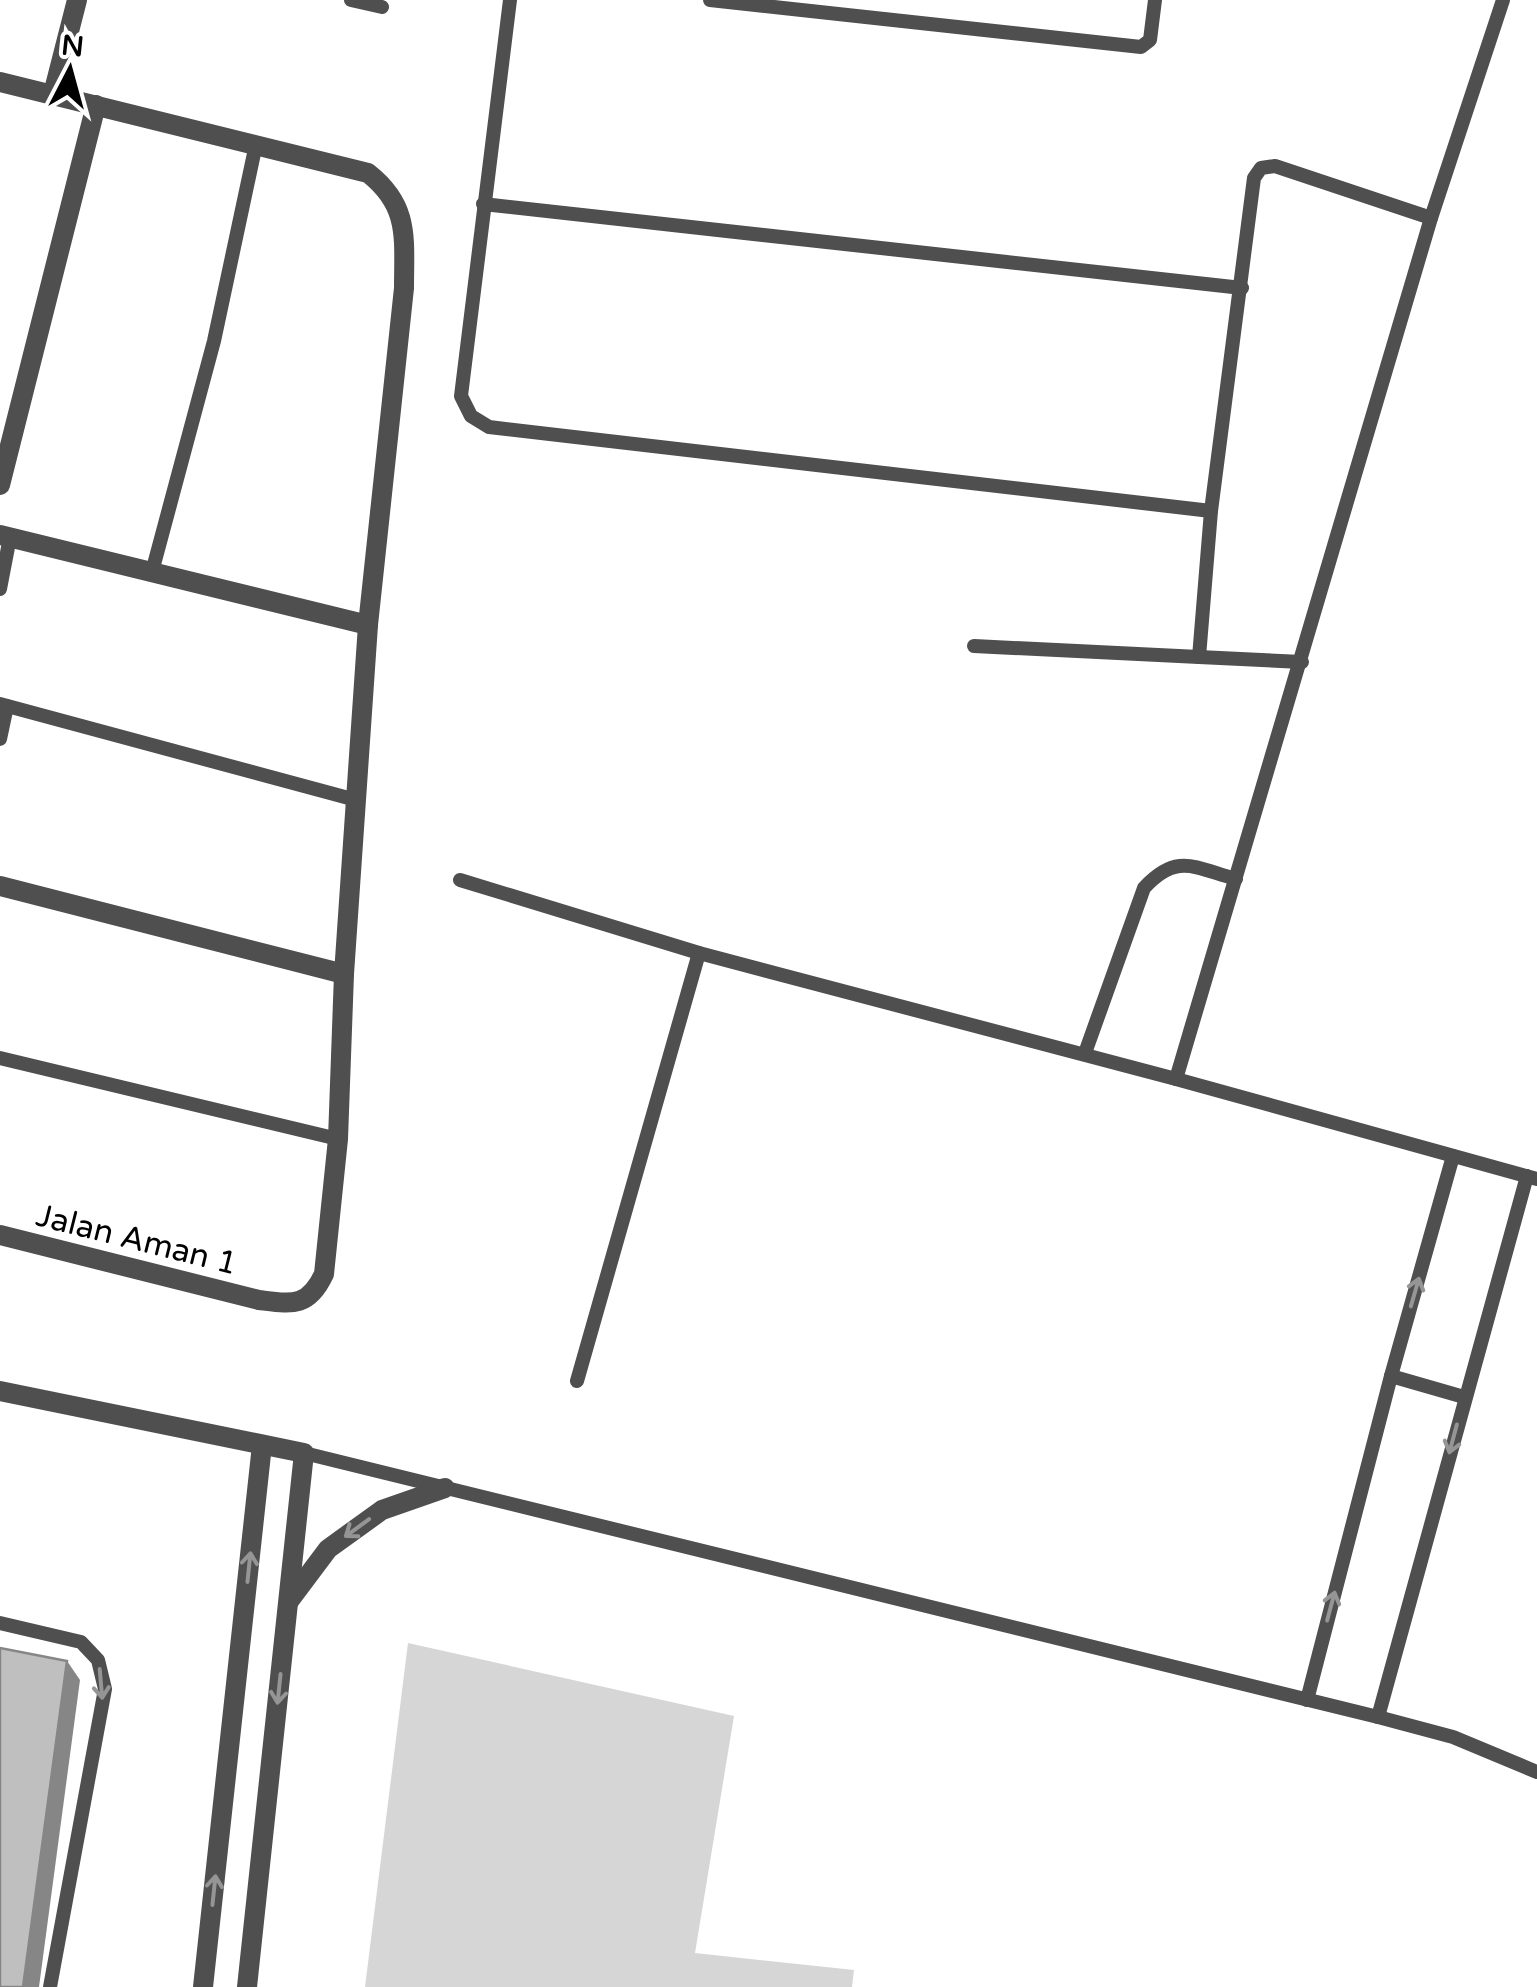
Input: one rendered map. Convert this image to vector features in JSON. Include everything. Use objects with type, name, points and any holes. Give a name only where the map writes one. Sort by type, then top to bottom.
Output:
[{"type":"street","points":[[52,94],[77,0]]},
{"type":"street","points":[[0,82],[368,173],[390,190],[401,218],[404,288],[368,625],[344,974],[338,1139]]},
{"type":"street","points":[[0,485],[96,105]]},
{"type":"street","points":[[5,536],[368,625]]},
{"type":"street","points":[[0,886],[344,974]]},
{"type":"street","name":"Jalan Aman 1","points":[[0,1235],[259,1300],[301,1302],[315,1292],[324,1274],[338,1139]]},
{"type":"street","points":[[0,1391],[304,1452],[247,1987]]},
{"type":"street","points":[[203,1987],[262,1445]]},
{"type":"street","points":[[288,1602],[328,1549],[382,1510],[444,1488]]},
{"type":"lane","points":[[351,0],[382,8]]},
{"type":"lane","points":[[510,0],[461,396],[471,416],[489,427],[1211,511]]},
{"type":"lane","points":[[710,0],[1141,46],[1150,40],[1155,0]]},
{"type":"lane","points":[[1176,1079],[1431,218],[1503,0]]},
{"type":"lane","points":[[152,572],[214,341],[256,144]]},
{"type":"lane","points":[[1199,657],[1211,511],[1254,178],[1261,168],[1275,166],[1431,218]]},
{"type":"lane","points":[[483,204],[1242,288]]},
{"type":"lane","points":[[0,590],[5,536]]},
{"type":"lane","points":[[974,646],[1302,662]]},
{"type":"lane","points":[[0,739],[4,705],[356,800]]},
{"type":"lane","points":[[1085,1053],[1144,888],[1159,872],[1180,864],[1236,879]]},
{"type":"lane","points":[[460,880],[698,953],[1085,1053],[1532,1178],[1464,1397],[1378,1717]]},
{"type":"lane","points":[[577,1381],[698,953]]},
{"type":"lane","points":[[0,1058],[338,1139]]},
{"type":"lane","points":[[1307,1700],[1453,1156]]},
{"type":"lane","points":[[1391,1376],[1464,1397]]},
{"type":"lane","points":[[304,1452],[1378,1717],[1453,1738],[1537,1772]]},
{"type":"lane","points":[[0,1624],[80,1642],[98,1660],[104,1689],[50,1987]]},
{"type":"shaded area","points":[[408,1643],[734,1716],[695,1953],[854,1970],[852,1987],[365,1987]]},
{"type":"building","points":[[0,1648],[67,1661],[23,1987],[0,1987]]}]
